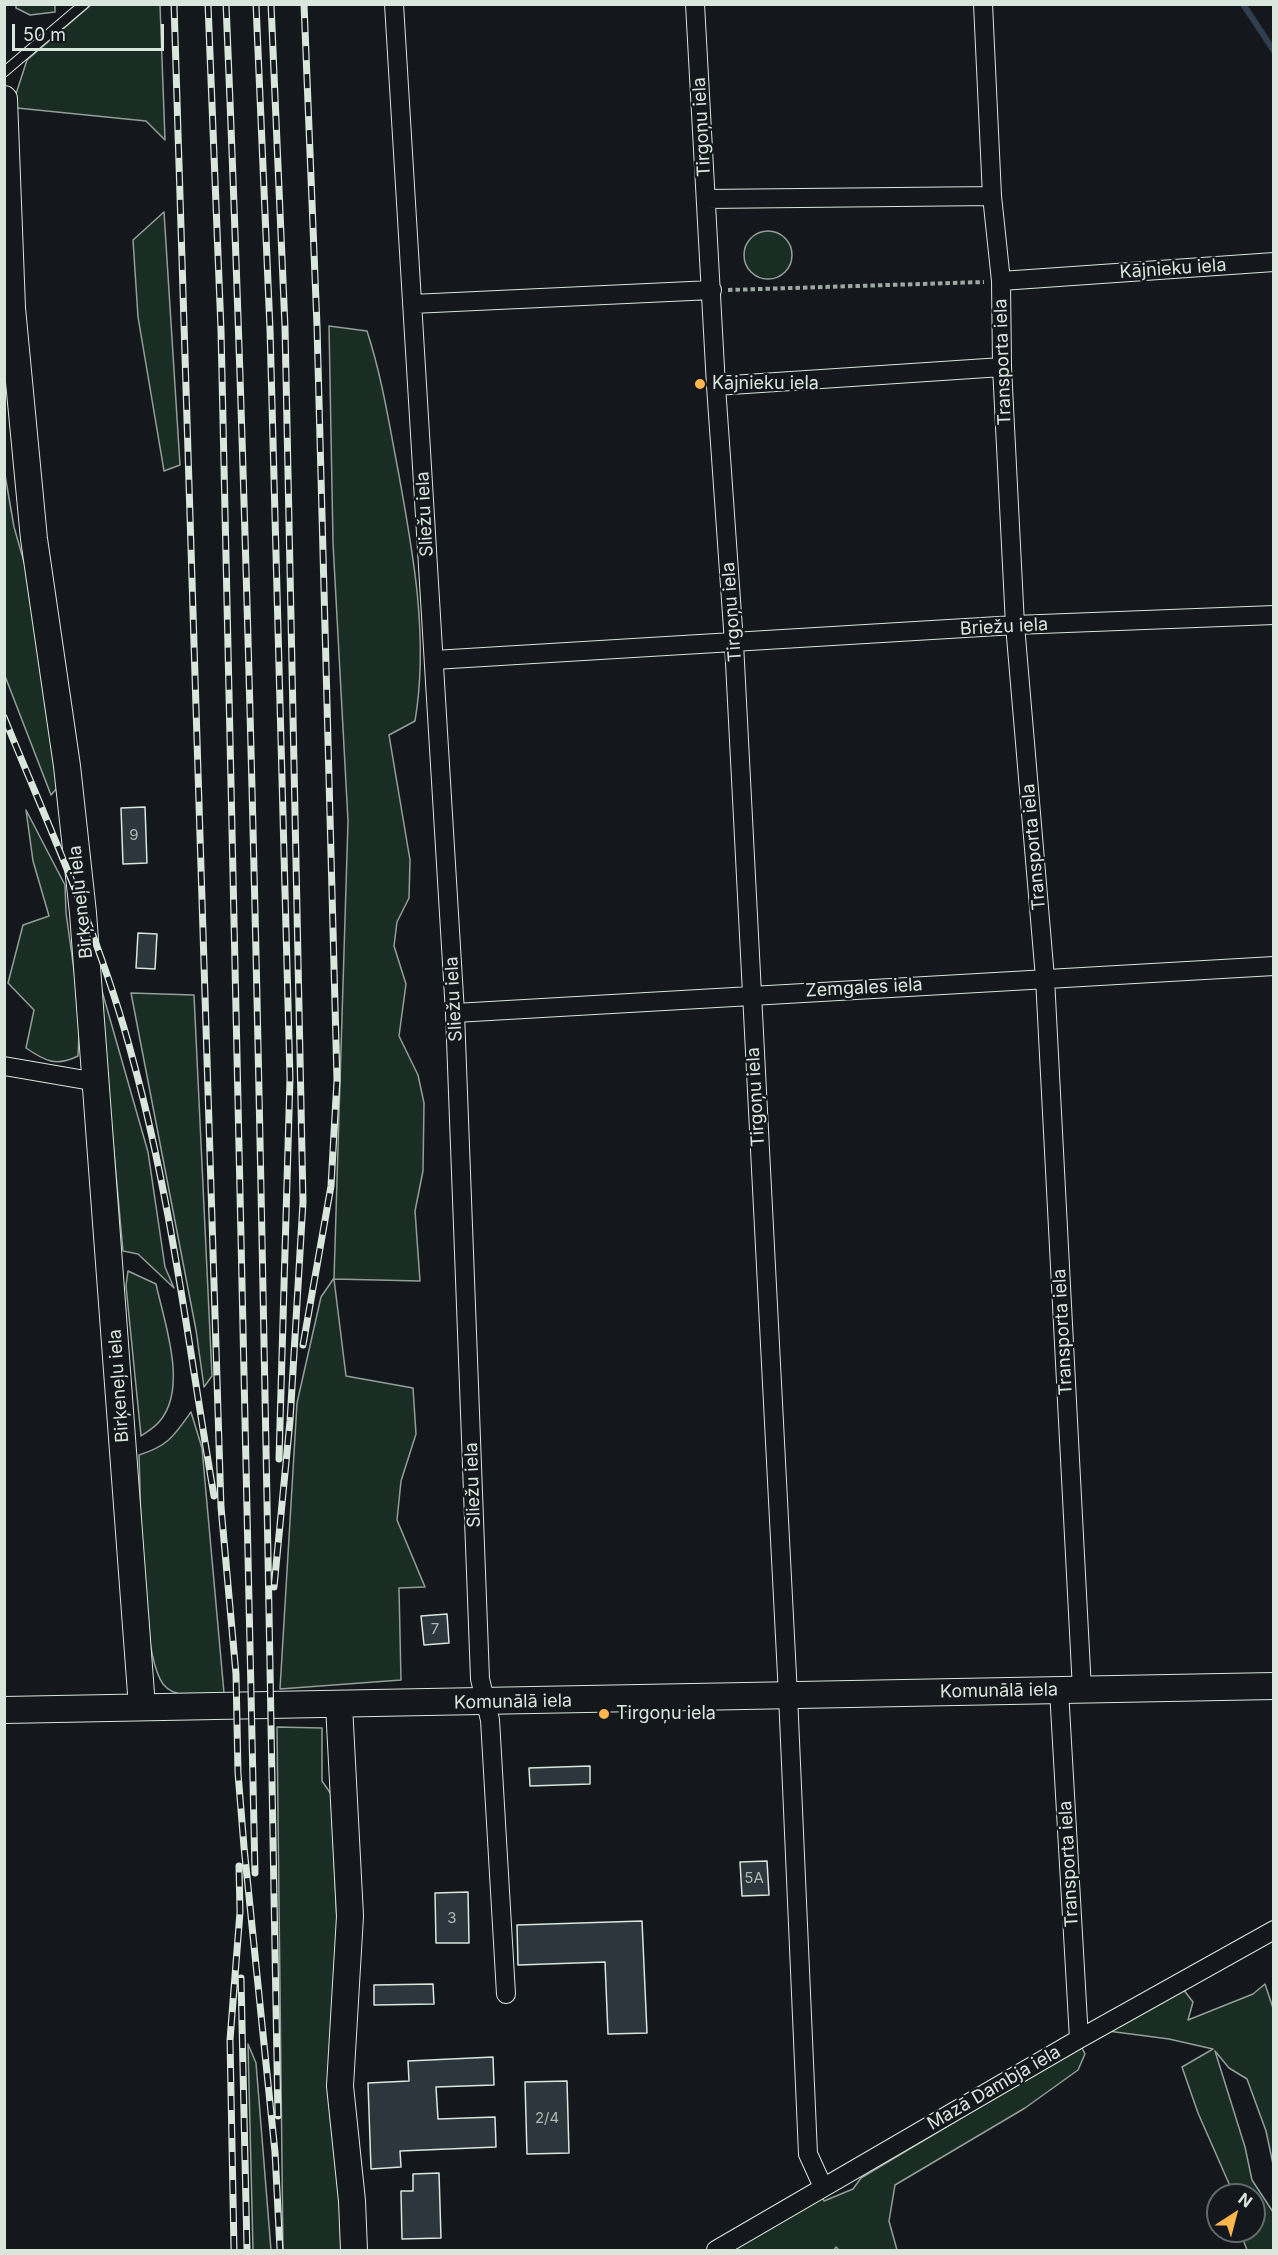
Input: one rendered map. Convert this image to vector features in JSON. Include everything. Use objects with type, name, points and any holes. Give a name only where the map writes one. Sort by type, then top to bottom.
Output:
[{"type":"main road","name":"Birķeneļu iela","points":[[4,99],[13,320],[34,539],[68,777],[97,1082],[142,1707]]},
{"type":"main road","name":"Komunālā iela","points":[[4,1710],[485,1703],[1274,1686]]},
{"type":"main road","points":[[339,1705],[350,1916],[340,2086],[352,2201],[354,2250]]},
{"type":"street","name":"Sliežu iela","points":[[394,4],[455,1013],[480,1679],[490,1720],[506,1994]]},
{"type":"street","name":"Tirgoņu iela","points":[[695,4],[716,386],[734,644],[788,1695],[808,2154],[823,2187]]},
{"type":"street","name":"Transporta iela","points":[[983,4],[992,196],[1001,281],[1002,367],[1015,625],[1046,978],[1071,1690],[1078,2039]]},
{"type":"street","points":[[706,200],[992,196]]},
{"type":"street","name":"Kājnieku iela","points":[[1001,281],[1274,262]]},
{"type":"street","points":[[412,304],[712,290]]},
{"type":"street","points":[[716,386],[1002,367]]},
{"type":"street","name":"Briežu iela","points":[[434,660],[734,644],[1015,625],[1274,615]]},
{"type":"street","name":"Zemgales iela","points":[[455,1013],[1274,966]]},
{"type":"street","points":[[4,1066],[97,1082]]},
{"type":"street","name":"Mazā Dambja iela","points":[[717,2250],[1078,2039],[1274,1930]]},
{"type":"lane","points":[[4,72],[84,4]]},
{"type":"path","points":[[712,290],[1001,281]]},
{"type":"green space","points":[[16,5],[55,5],[55,12],[30,15],[16,8]]},
{"type":"green space","points":[[91,5],[160,5],[165,140],[146,121],[17,108],[15,97],[27,60]]},
{"type":"green space","points":[[164,212],[180,465],[164,471],[138,317],[133,240]]},
{"type":"green space","points":[[763,231],[773,231],[785,238],[792,250],[792,260],[785,272],[773,279],[763,279],[748,268],[744,260],[744,250],[755,235]]},
{"type":"green space","points":[[329,326],[367,331],[388,417],[409,532],[420,627],[419,690],[415,721],[389,735],[410,860],[409,898],[397,922],[394,946],[406,984],[399,1036],[418,1075],[424,1103],[423,1171],[415,1211],[420,1281],[334,1279],[346,1376],[413,1388],[416,1434],[401,1481],[397,1520],[425,1587],[399,1588],[401,1680],[280,1689],[297,1403],[321,1297],[334,1278],[348,821],[333,543]]},
{"type":"green space","points":[[4,469],[14,527],[34,597],[58,787],[51,795],[5,676]]},
{"type":"green space","points":[[26,810],[65,885],[66,913],[80,1013],[78,1056],[57,1062],[45,1059],[26,1048],[34,1010],[8,983],[23,925],[49,916],[33,861]]},
{"type":"green space","points":[[98,977],[148,1152],[165,1267],[174,1288],[138,1254],[123,1251]]},
{"type":"green space","points":[[131,993],[194,995],[212,1376],[204,1387],[196,1330]]},
{"type":"green space","points":[[128,1271],[156,1284],[172,1354],[172,1391],[168,1408],[157,1424],[141,1436],[126,1286]]},
{"type":"green space","points":[[191,1412],[202,1448],[224,1693],[183,1695],[175,1693],[163,1684],[155,1667],[150,1641],[143,1575],[139,1455],[164,1444],[180,1428]]},
{"type":"green space","points":[[277,1727],[322,1728],[322,1781],[331,1794],[338,1944],[341,2250],[283,2250]]},
{"type":"green space","points":[[1265,1984],[1273,2008],[1273,2164],[1266,2131],[1247,2079],[1229,2068],[1215,2051],[1254,2183],[1229,2183],[1198,2113],[1182,2067],[1213,2049],[1169,2039],[1108,2031],[1183,1989],[1193,2002],[1188,2020],[1253,1994]]},
{"type":"green space","points":[[248,2044],[256,2063],[271,2250],[253,2250]]},
{"type":"green space","points":[[1081,2046],[1085,2054],[1078,2070],[1025,2108],[895,2185],[889,2221],[897,2250],[839,2250],[836,2247],[834,2250],[729,2250],[821,2194],[824,2201],[853,2189],[861,2178]]},
{"type":"green space","points":[[1266,2201],[1273,2212],[1273,2250],[1247,2250],[1244,2243],[1266,2243]]},
{"type":"building","points":[[145,807],[147,863],[123,864],[121,808]]},
{"type":"building","points":[[138,933],[157,934],[155,969],[136,968]]},
{"type":"building","points":[[447,1614],[449,1643],[424,1645],[421,1616]]},
{"type":"building","points":[[590,1766],[590,1784],[530,1786],[529,1768]]},
{"type":"building","points":[[767,1861],[769,1895],[742,1896],[740,1862]]},
{"type":"building","points":[[468,1892],[469,1943],[436,1943],[435,1893]]},
{"type":"building","points":[[642,1921],[647,2033],[608,2034],[605,1962],[518,1965],[517,1925]]},
{"type":"building","points":[[433,1984],[434,2004],[374,2005],[374,1985]]},
{"type":"building","points":[[493,2057],[494,2085],[436,2087],[438,2119],[495,2117],[496,2147],[400,2151],[401,2167],[371,2169],[368,2083],[409,2081],[408,2061]]},
{"type":"building","points":[[567,2081],[569,2153],[527,2154],[525,2082]]},
{"type":"building","points":[[439,2173],[441,2238],[402,2239],[401,2191],[413,2191],[413,2174]]},
{"type":"waterway","points":[[1243,4],[1274,51]]},
{"type":"railway","points":[[174,4],[221,1507],[236,1674],[238,1773],[275,2152],[280,2250]]},
{"type":"railway","points":[[208,4],[221,330],[255,1873]]},
{"type":"railway","points":[[226,4],[252,796],[278,2116]]},
{"type":"railway","points":[[256,4],[270,329],[290,1078],[279,1459]]},
{"type":"railway","points":[[271,4],[285,327],[303,1202],[290,1421],[274,1587]]},
{"type":"railway","points":[[303,1345],[331,1186],[337,1080],[317,326],[304,4]]},
{"type":"railway","points":[[4,717],[91,929],[133,1060],[159,1168],[214,1496]]},
{"type":"railway","points":[[234,2250],[230,2040],[240,1912],[239,1866]]},
{"type":"railway","points":[[241,1978],[247,2250]]},
{"type":"place","name":"Kājnieku iela","points":[[700,384]]},
{"type":"place","name":"Tirgoņu iela","points":[[604,1714]]}]
